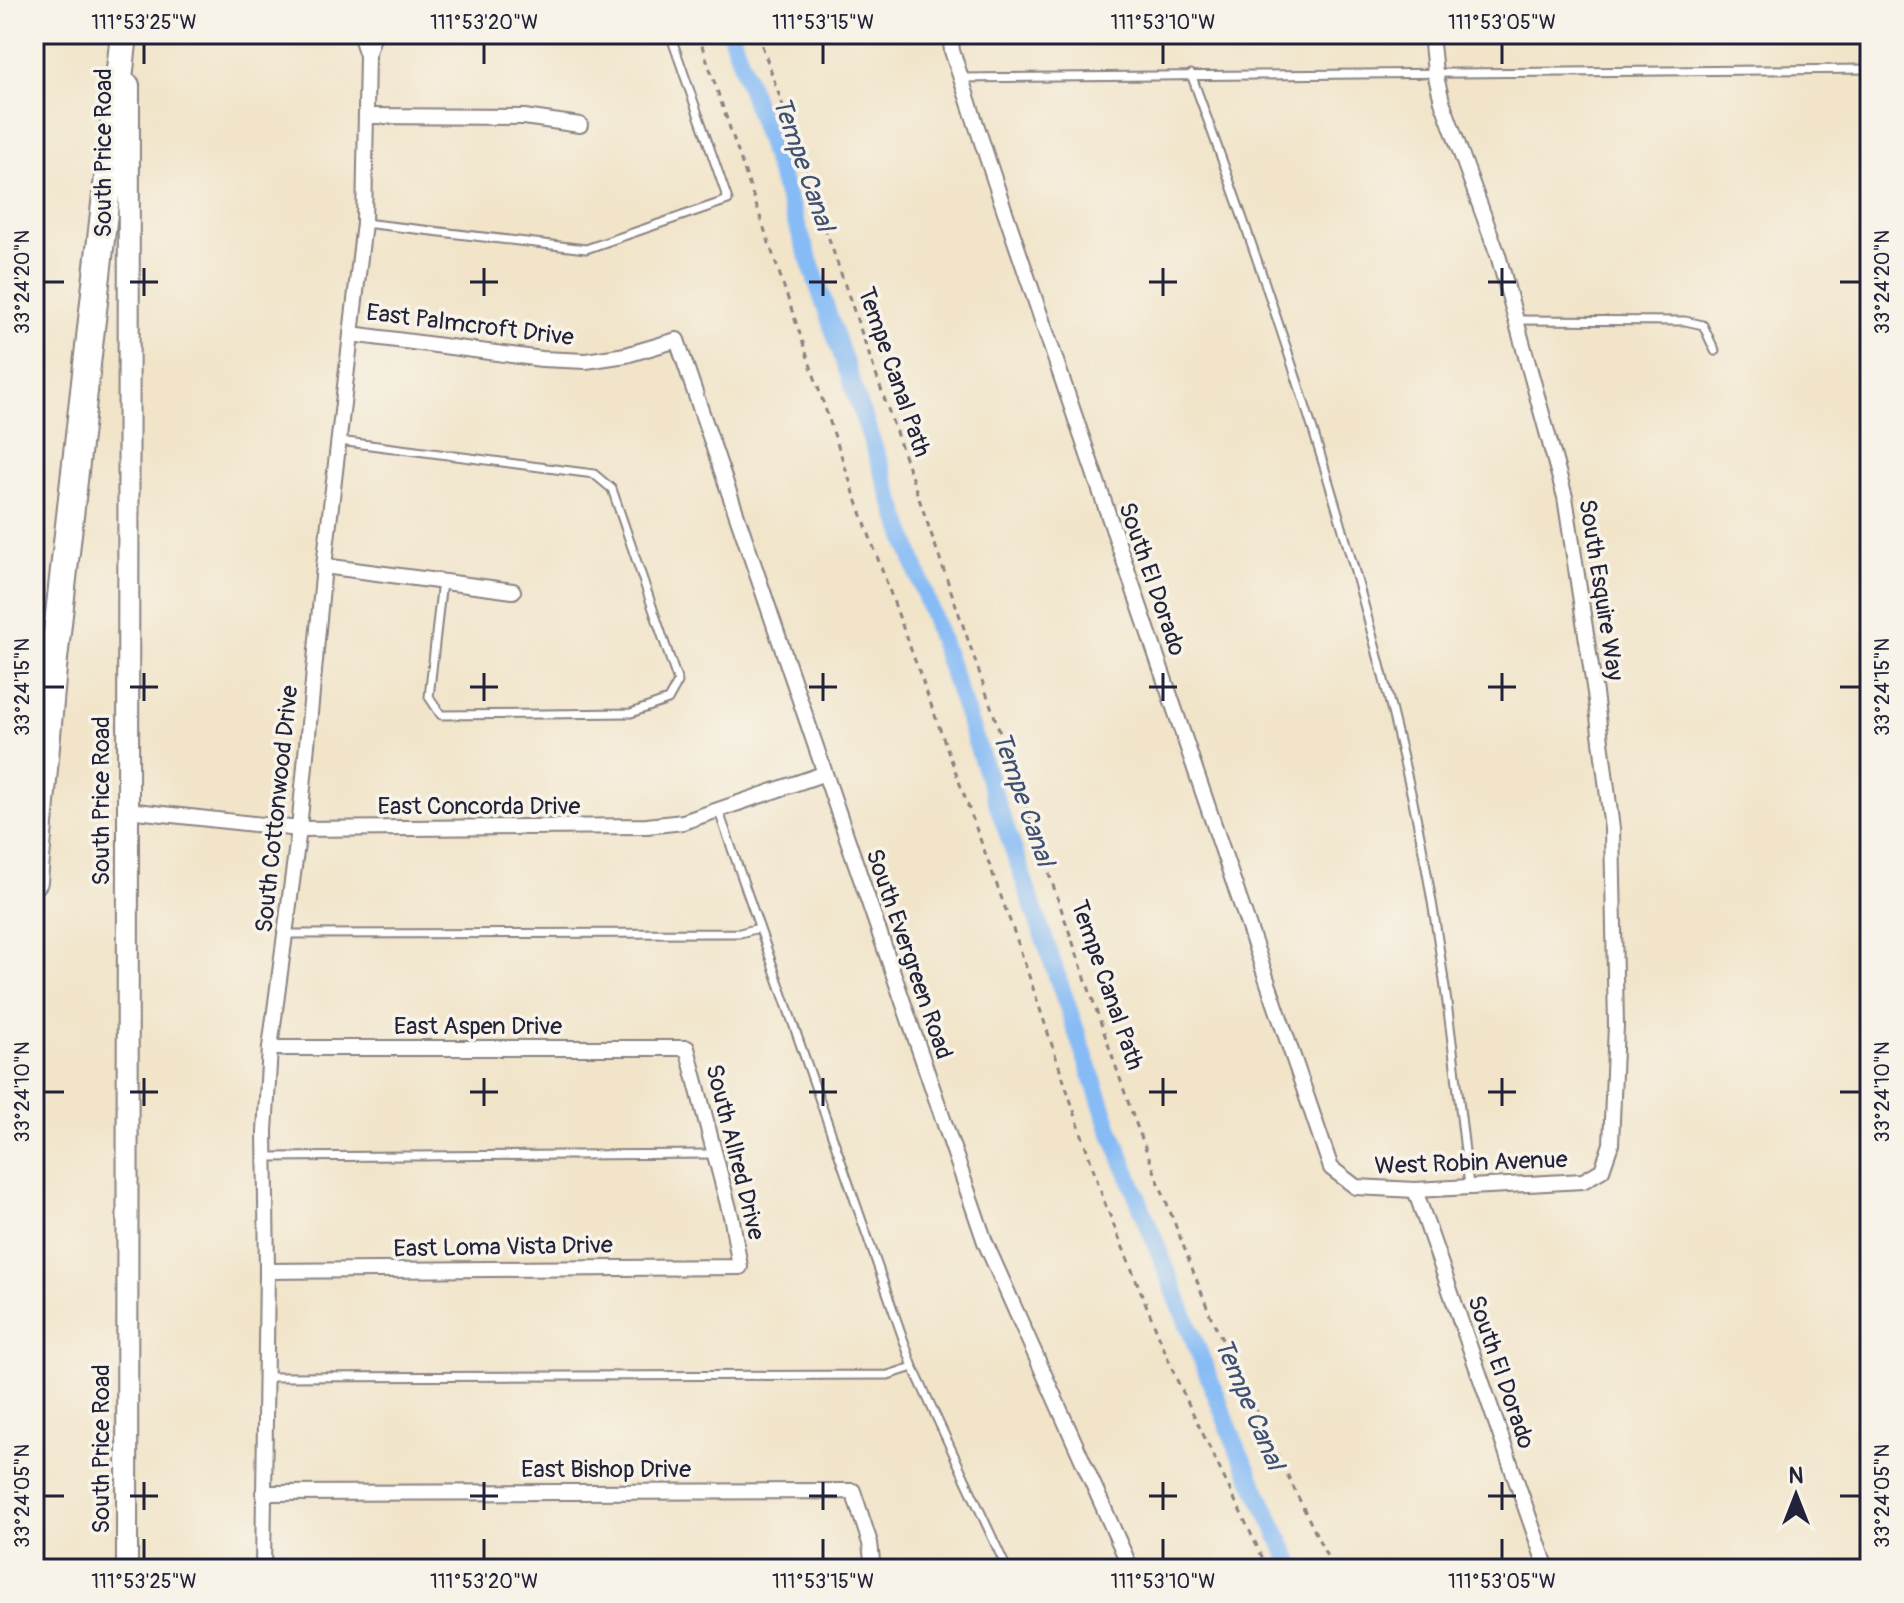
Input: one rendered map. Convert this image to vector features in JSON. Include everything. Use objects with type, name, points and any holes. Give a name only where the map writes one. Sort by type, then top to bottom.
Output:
[{"type":"highway","points":[[34,881],[53,668],[127,34]]},
{"type":"main road","name":"South Price Road","points":[[127,34],[127,1569]]},
{"type":"street","name":"South Cottonwood Drive","points":[[263,1569],[266,1157],[270,1048],[299,829],[324,566],[364,223],[367,55],[360,34]]},
{"type":"street","name":"South Cottonwood Drive","points":[[367,55],[374,34]]},
{"type":"street","name":"South El Dorado","points":[[950,34],[961,78],[1315,1123],[1331,1168],[1341,1178]]},
{"type":"street","name":"South Esquire Way","points":[[1431,34],[1435,73],[1517,320],[1565,497],[1612,829],[1615,1040],[1611,1144],[1602,1170]]},
{"type":"street","points":[[1869,34],[1870,68]]},
{"type":"street","points":[[367,116],[524,117],[580,125]]},
{"type":"street","name":"East Palmcroft Drive","points":[[351,334],[542,359],[586,361],[626,355],[677,340]]},
{"type":"street","name":"South Evergreen Road","points":[[677,340],[985,1242],[1131,1569]]},
{"type":"street","points":[[324,566],[513,591]]},
{"type":"street","name":"East Concorda Drive","points":[[127,810],[299,829],[647,826],[683,822],[823,774]]},
{"type":"street","name":"East Aspen Drive","points":[[270,1048],[687,1048]]},
{"type":"street","name":"South Allred Drive","points":[[687,1048],[740,1267]]},
{"type":"street","name":"West Robin Avenue","points":[[1341,1178],[1356,1187],[1470,1190],[1583,1181],[1602,1170]]},
{"type":"street","name":"South El Dorado","points":[[1415,1190],[1547,1569]]},
{"type":"street","name":"East Loma Vista Drive","points":[[267,1271],[740,1267]]},
{"type":"street","points":[[1870,1349],[1870,1434]]},
{"type":"street","name":"East Bishop Drive","points":[[263,1493],[853,1491],[870,1543],[873,1569]]},
{"type":"street","points":[[1870,1501],[1870,1569]]},
{"type":"lane","points":[[364,223],[586,249],[728,200],[670,34]]},
{"type":"lane","points":[[961,78],[1870,68]]},
{"type":"lane","points":[[1191,74],[1273,299],[1314,431],[1412,796],[1435,914],[1470,1190]]},
{"type":"lane","points":[[1517,320],[1685,321],[1703,325],[1715,351]]},
{"type":"lane","points":[[339,441],[594,474],[612,489],[678,682],[668,700],[631,713],[441,715],[429,697],[442,581]]},
{"type":"lane","points":[[717,808],[913,1367],[1007,1569]]},
{"type":"lane","points":[[285,934],[740,933],[759,928]]},
{"type":"lane","points":[[266,1157],[715,1154]]},
{"type":"lane","points":[[265,1377],[888,1375],[913,1367]]},
{"type":"path","points":[[698,34],[855,496],[1013,928],[1104,1201],[1176,1378],[1268,1569]]},
{"type":"path","name":"Tempe Canal Path","points":[[758,34],[1133,1116],[1211,1317],[1333,1569]]},
{"type":"waterway","name":"Tempe Canal","points":[[731,34],[1109,1126],[1237,1448],[1294,1569]]}]
